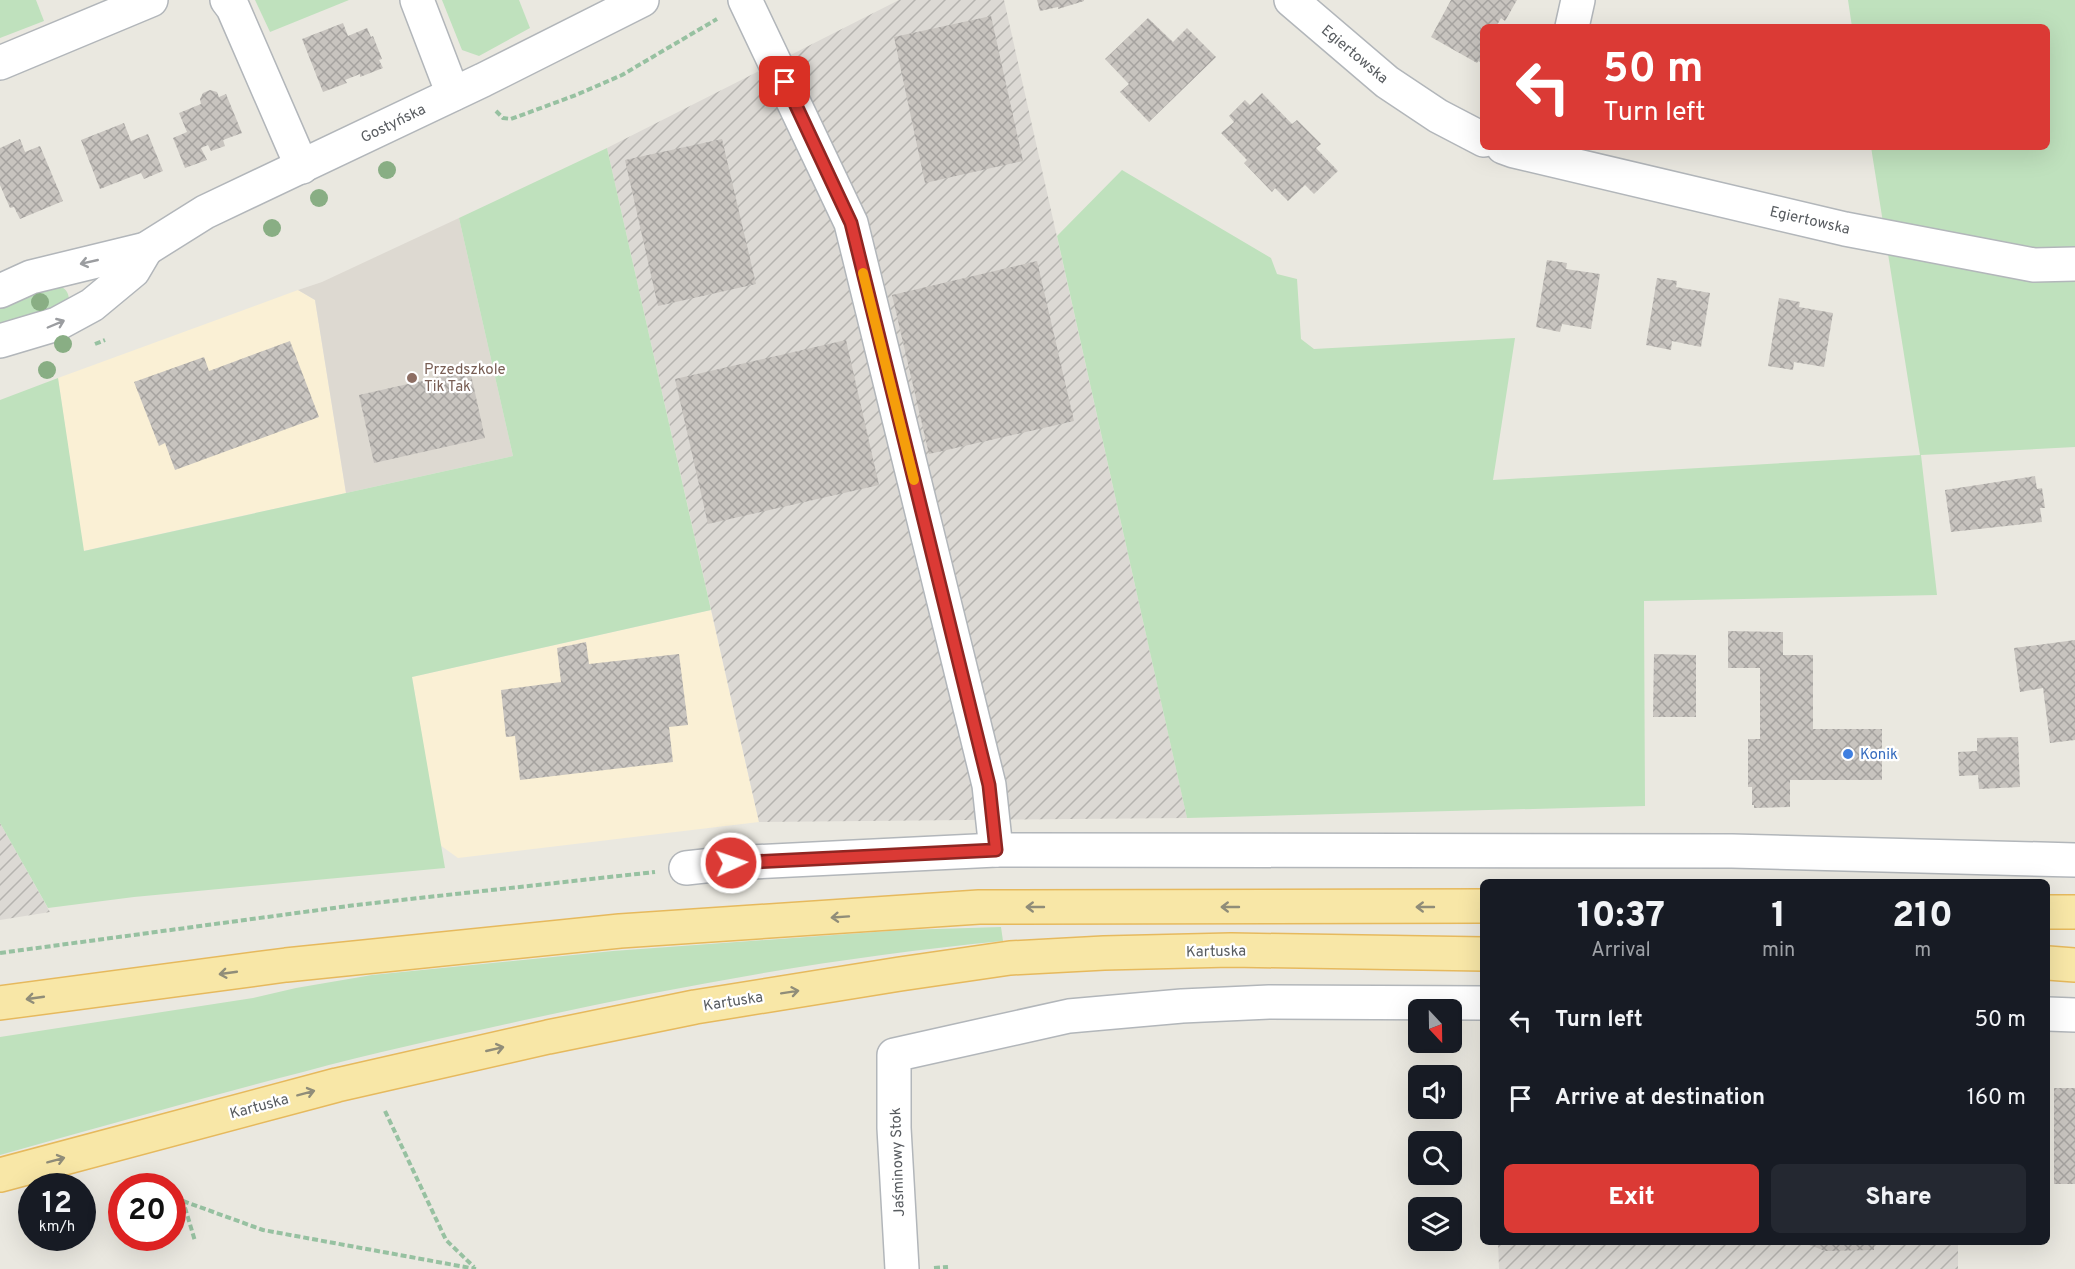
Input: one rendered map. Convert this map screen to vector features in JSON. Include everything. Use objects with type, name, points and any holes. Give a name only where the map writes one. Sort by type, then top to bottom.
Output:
[{"type":"main road","points":[[0,1003],[286,965],[620,931],[990,907],[1480,906]]},
{"type":"main road","points":[[2050,912],[2075,912]]},
{"type":"main road","name":"Kartuska","points":[[0,1175],[337,1085],[548,1037],[695,1007],[1010,958],[1231,950],[1480,954]]},
{"type":"main road","points":[[2050,963],[2075,964]]},
{"type":"street","points":[[0,63],[151,0]]},
{"type":"street","points":[[227,0],[233,8],[302,167]]},
{"type":"street","points":[[417,0],[453,94]]},
{"type":"street","name":"Gostyńska","points":[[0,291],[31,277],[146,249],[205,212],[483,80],[642,0]]},
{"type":"street","name":"Egiertowska","points":[[1291,0],[1387,82],[1438,116],[1480,138]]},
{"type":"street","points":[[1573,24],[1578,0]]},
{"type":"street","points":[[746,1],[851,223],[989,785],[996,850]]},
{"type":"street","name":"Egiertowska","points":[[1526,150],[1549,153],[1845,229],[2034,265],[2075,264]]},
{"type":"street","name":"Gostyńska","points":[[0,341],[57,324],[92,305],[133,271],[146,249]]},
{"type":"street","points":[[686,868],[731,863],[996,850],[1732,851],[2075,860]]},
{"type":"street","name":"Jaśminowy Stok","points":[[902,1269],[894,1128],[894,1055],[1068,1016],[1269,1002],[1480,1003]]},
{"type":"street","points":[[2050,1014],[2075,1015]]},
{"type":"path","points":[[483,80],[497,112],[503,118],[511,119],[622,75],[746,1]]},
{"type":"path","points":[[0,953],[356,905],[686,868]]},
{"type":"path","points":[[385,1111],[446,1240],[475,1268]]},
{"type":"path","points":[[186,1202],[263,1230],[475,1268]]},
{"type":"path","points":[[186,1211],[195,1241]]},
{"type":"shaded area","points":[[899,0],[1004,0],[1187,818],[759,822],[607,148]]},
{"type":"shaded area","name":"Przedszkole Tik Tak","points":[[459,218],[513,456],[346,493],[315,300],[298,290],[322,282]]},
{"type":"shaded area","points":[[298,290],[315,300],[346,493],[83,551],[58,378]]},
{"type":"shaded area","points":[[711,610],[759,822],[458,858],[440,845],[412,677]]},
{"type":"shaded area","points":[[0,823],[50,912],[0,920]]},
{"type":"shaded area","points":[[1498,1245],[1958,1245],[1958,1269],[1499,1269]]},
{"type":"green space","points":[[0,0],[36,0],[44,21],[0,38]]},
{"type":"green space","points":[[255,0],[349,0],[270,32]]},
{"type":"green space","points":[[442,0],[519,0],[530,28],[479,56],[462,50]]},
{"type":"green space","points":[[1848,0],[2075,0],[2075,447],[1921,455],[1937,595],[1644,601],[1645,806],[1187,818],[1057,236],[1122,170],[1271,258],[1277,274],[1297,279],[1301,339],[1314,349],[1515,338],[1493,480],[1920,455],[1871,150],[2050,150],[2050,24],[1852,24]]},
{"type":"green space","points":[[607,148],[711,610],[412,677],[445,868],[134,897],[48,908],[0,823],[0,400],[58,378],[84,551],[513,456],[459,218]]},
{"type":"green space","points":[[50,282],[66,290],[69,300],[0,333],[0,302]]},
{"type":"green space","points":[[1001,927],[1003,941],[767,972],[592,1006],[418,1044],[265,1082],[0,1155],[0,1037],[253,998],[372,975],[613,951],[903,930]]},
{"type":"building","points":[[1037,0],[1084,1],[1058,9],[1058,7],[1040,11]]},
{"type":"building","points":[[1451,0],[1517,0],[1505,21],[1501,18],[1498,24],[1480,24],[1480,62],[1477,63],[1431,37]]},
{"type":"building","points":[[991,16],[1023,161],[925,183],[894,37]]},
{"type":"building","points":[[1148,18],[1173,42],[1187,28],[1216,57],[1149,122],[1120,92],[1129,84],[1105,59]]},
{"type":"building","points":[[343,23],[348,36],[367,28],[371,37],[373,36],[383,68],[345,80],[347,83],[323,92],[302,39]]},
{"type":"building","points":[[210,90],[217,92],[219,97],[226,94],[242,133],[223,140],[225,146],[211,151],[208,145],[201,148],[207,160],[185,168],[173,138],[187,132],[179,113],[201,104],[200,99],[203,93]]},
{"type":"building","points":[[1262,93],[1292,124],[1297,120],[1321,144],[1316,148],[1338,171],[1314,194],[1305,185],[1288,201],[1275,188],[1272,192],[1244,163],[1247,160],[1221,133],[1234,122],[1229,116],[1245,100],[1250,105]]},
{"type":"building","points":[[124,123],[131,141],[148,134],[163,171],[144,179],[141,173],[100,189],[81,140]]},
{"type":"building","points":[[20,139],[25,152],[40,146],[63,201],[20,219],[14,207],[10,208],[0,185],[0,148]]},
{"type":"building","points":[[722,139],[756,284],[658,306],[625,160]]},
{"type":"building","points":[[1547,260],[1567,263],[1566,269],[1600,274],[1591,329],[1562,324],[1560,332],[1536,327]]},
{"type":"building","points":[[1037,261],[1074,421],[929,454],[892,295]]},
{"type":"building","points":[[1657,278],[1677,281],[1676,287],[1710,293],[1701,347],[1672,341],[1671,350],[1646,345]]},
{"type":"building","points":[[1779,298],[1800,302],[1799,307],[1833,313],[1824,367],[1794,362],[1793,370],[1768,366]]},
{"type":"building","points":[[846,340],[879,485],[708,524],[675,379]]},
{"type":"building","points":[[290,341],[319,417],[175,470],[165,443],[159,446],[134,382],[204,357],[209,371]]},
{"type":"building","points":[[470,370],[485,438],[374,463],[359,395]]},
{"type":"building","points":[[2035,476],[2037,489],[2042,488],[2045,508],[2040,508],[2042,522],[1951,532],[1945,490]]},
{"type":"building","points":[[1728,631],[1783,632],[1783,655],[1813,655],[1813,729],[1882,729],[1882,780],[1790,780],[1790,807],[1754,808],[1752,787],[1748,787],[1748,739],[1760,739],[1760,668],[1728,668]]},
{"type":"building","points":[[2075,640],[2075,740],[2050,743],[2043,688],[2020,692],[2014,648]]},
{"type":"building","points":[[586,642],[589,664],[679,654],[688,725],[669,727],[673,762],[520,780],[515,736],[506,737],[501,690],[561,682],[557,648]]},
{"type":"building","points":[[1654,654],[1696,655],[1696,717],[1653,717]]},
{"type":"building","points":[[2018,737],[2020,787],[1979,789],[1978,775],[1959,776],[1958,752],[1977,751],[1977,738]]},
{"type":"building","points":[[2054,1088],[2075,1088],[2075,1184],[2054,1184]]},
{"type":"building","points":[[1810,1245],[1874,1245],[1874,1250],[1825,1251]]},
{"type":"slow traffic","points":[[863,273],[914,480]]},
{"type":"place","name":"Przedszkole Tik Tak","points":[[412,378]]},
{"type":"place","name":"Konik","points":[[1848,754]]},
{"type":"route","points":[[731,863],[996,850],[989,785],[851,223],[785,82]]}]
